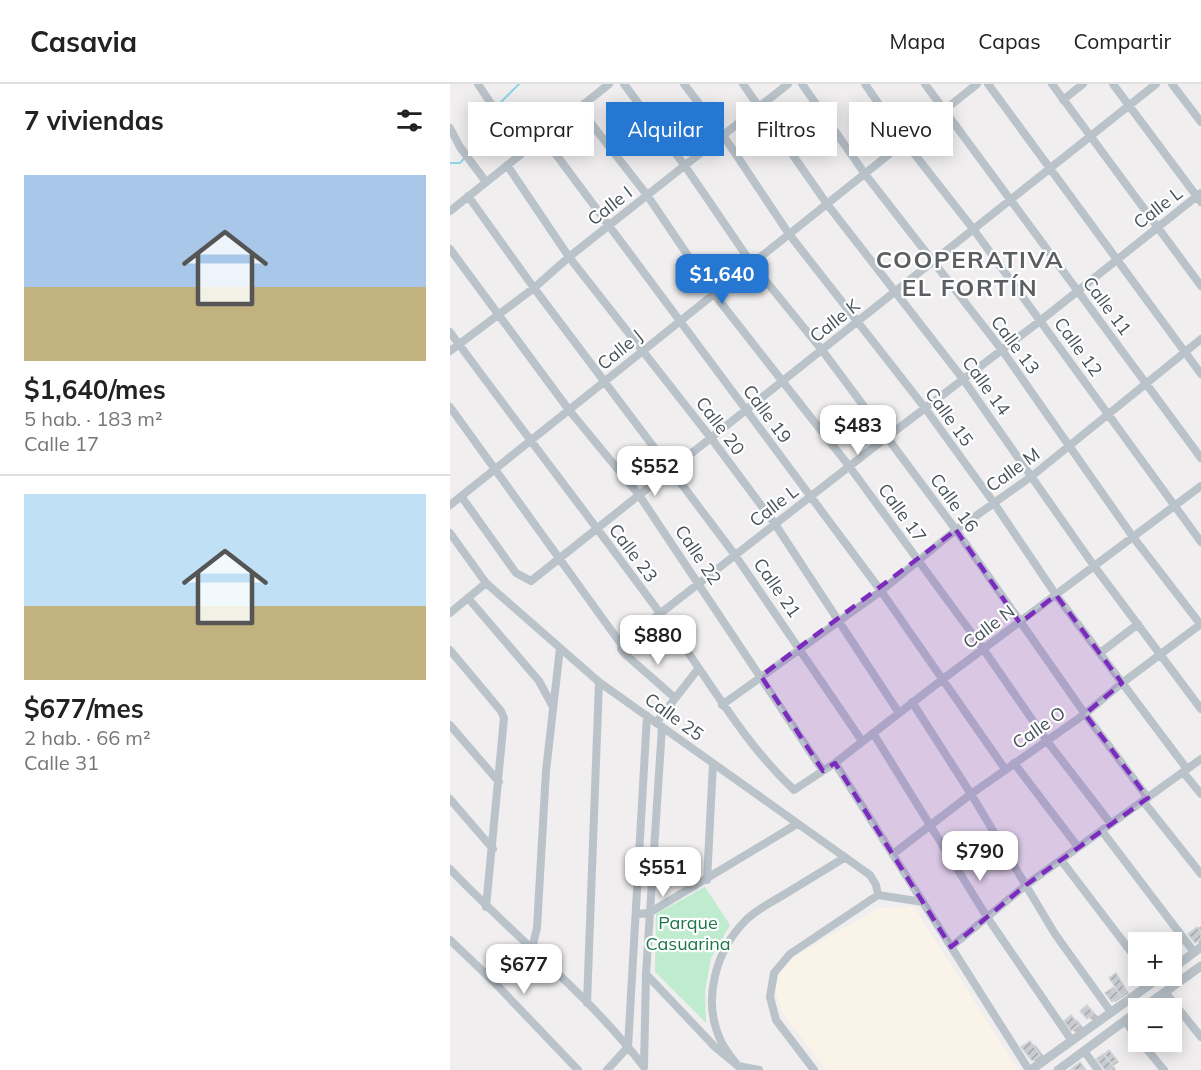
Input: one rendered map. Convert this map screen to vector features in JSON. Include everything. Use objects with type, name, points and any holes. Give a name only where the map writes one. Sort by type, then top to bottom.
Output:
[{"type":"street","points":[[478,84],[490,102]]},
{"type":"street","points":[[584,102],[598,87],[609,84]]},
{"type":"street","name":"Calle 16","points":[[624,84],[685,166],[752,264],[822,350],[956,530],[1084,714],[1201,874]]},
{"type":"street","name":"Calle 15","points":[[684,84],[698,102]]},
{"type":"street","name":"Calle 14","points":[[743,84],[756,102]]},
{"type":"street","name":"Calle I","points":[[765,102],[788,84]]},
{"type":"street","name":"Calle 13","points":[[802,84],[865,174],[1002,350],[1133,537],[1201,624]]},
{"type":"street","name":"Calle 12","points":[[865,84],[877,102]]},
{"type":"street","name":"Calle 11","points":[[926,84],[938,102]]},
{"type":"street","name":"Calle J","points":[[953,104],[977,84]]},
{"type":"street","points":[[988,84],[1201,374]]},
{"type":"street","points":[[1052,84],[1201,286]]},
{"type":"street","points":[[1063,100],[1083,84]]},
{"type":"street","points":[[1113,84],[1200,197]]},
{"type":"street","name":"Calle K","points":[[461,496],[516,573],[531,581],[1156,84]]},
{"type":"street","points":[[1172,84],[1201,122]]},
{"type":"street","name":"Calle 11","points":[[953,123],[1201,458]]},
{"type":"street","name":"Calle I","points":[[724,134],[736,125]]},
{"type":"street","name":"Calle 17","points":[[594,127],[647,195],[714,294],[849,466],[984,650],[1047,741],[1111,824]]},
{"type":"street","points":[[450,128],[460,147],[486,182]]},
{"type":"street","name":"Calle 15","points":[[724,136],[789,234],[925,408],[994,503],[1056,595],[1201,794]]},
{"type":"street","points":[[450,211],[518,156]]},
{"type":"street","name":"Calle 19","points":[[557,156],[881,591],[1005,769]]},
{"type":"street","name":"Calle I","points":[[450,351],[534,288],[569,257],[697,156]]},
{"type":"street","name":"Calle 14","points":[[793,156],[827,204],[963,379],[1094,566],[1201,709]]},
{"type":"street","name":"Calle J","points":[[450,505],[888,156]]},
{"type":"street","name":"Calle 12","points":[[916,156],[974,230],[1201,542]]},
{"type":"street","name":"Calle 20","points":[[507,165],[569,257],[711,438],[775,524],[899,713]]},
{"type":"street","name":"Calle 21","points":[[468,196],[534,288],[735,555],[800,647],[862,741]]},
{"type":"street","name":"Calle L","points":[[621,644],[886,437],[1040,321],[1157,227],[1200,197]]},
{"type":"street","name":"Calle 22","points":[[450,249],[569,410],[639,495],[823,771]]},
{"type":"street","name":"Calle 23","points":[[450,332],[660,614],[722,705],[769,766],[795,790]]},
{"type":"street","name":"Calle M","points":[[722,705],[881,591],[956,530],[1070,447],[1201,339]]},
{"type":"street","name":"Calle 25","points":[[450,407],[561,558],[621,644],[621,650],[675,698]]},
{"type":"street","name":"Calle N","points":[[795,790],[835,763],[912,702],[1201,486]]},
{"type":"street","name":"Calle 25","points":[[451,538],[486,583],[599,682],[870,875],[876,885],[878,895]]},
{"type":"street","points":[[450,613],[486,583]]},
{"type":"street","points":[[468,598],[539,681],[554,709]]},
{"type":"street","points":[[1100,653],[1138,624]]},
{"type":"street","name":"Calle O","points":[[893,854],[1005,769],[1084,714],[1201,624]]},
{"type":"street","points":[[493,981],[532,948],[537,928],[546,771],[560,648]]},
{"type":"street","points":[[450,651],[501,711],[504,718],[486,907]]},
{"type":"street","points":[[645,1068],[646,974],[659,725],[675,698],[698,669]]},
{"type":"street","points":[[587,1003],[599,682]]},
{"type":"street","points":[[912,702],[971,794],[1055,934],[1111,1012]]},
{"type":"street","points":[[607,1070],[628,1047],[647,716]]},
{"type":"street","points":[[450,725],[499,782]]},
{"type":"street","points":[[873,733],[987,917],[1072,1041]]},
{"type":"street","points":[[951,947],[1026,885],[1201,759]]},
{"type":"street","points":[[835,763],[1030,1070],[1111,1012],[1142,986]]},
{"type":"street","points":[[1014,763],[1078,847]]},
{"type":"street","points":[[706,880],[713,764]]},
{"type":"street","points":[[450,799],[493,849]]},
{"type":"street","points":[[636,914],[650,913],[797,824]]},
{"type":"street","points":[[1102,831],[1198,950],[1182,962]]},
{"type":"street","points":[[738,1066],[720,1039],[712,1011],[713,987],[719,961],[727,943],[747,920],[762,908],[844,858]]},
{"type":"street","points":[[1061,860],[1128,948]]},
{"type":"street","points":[[450,869],[486,907],[532,948],[587,1003],[645,1068]]},
{"type":"street","points":[[814,1070],[776,1020],[770,997],[774,973],[790,954],[878,895],[923,902]]},
{"type":"street","points":[[450,939],[578,1070]]},
{"type":"street","points":[[1157,998],[1201,966]]},
{"type":"street","points":[[646,974],[715,1047],[738,1066],[759,1070]]},
{"type":"street","points":[[1165,992],[1201,1037]]},
{"type":"street","points":[[1058,1070],[1128,1019]]},
{"type":"street","points":[[1125,1021],[1128,1025]]},
{"type":"street","points":[[1084,1051],[1098,1070]]},
{"type":"street","points":[[1149,1052],[1164,1070]]},
{"type":"highlighted area","points":[[956,530],[1020,623],[1056,595],[1122,683],[1085,714],[1148,798],[1026,885],[951,947],[835,763],[823,771],[761,676]]},
{"type":"shaded area","points":[[914,907],[1017,1068],[1015,1070],[826,1070],[783,1014],[775,990],[780,972],[791,959],[878,908]]},
{"type":"green space","name":"Parque Casuarina","points":[[705,887],[730,925],[711,958],[705,991],[706,1023],[655,972],[656,914]]},
{"type":"building","points":[[1197,927],[1201,932],[1201,939],[1195,943],[1188,934]]},
{"type":"building","points":[[1116,973],[1127,991],[1121,996],[1109,978]]},
{"type":"building","points":[[1114,987],[1121,996],[1112,1002],[1105,993]]},
{"type":"building","points":[[1087,1005],[1094,1013],[1087,1019],[1080,1011]]},
{"type":"building","points":[[1071,1015],[1079,1025],[1071,1031],[1064,1021]]},
{"type":"building","points":[[1030,1041],[1040,1055],[1032,1061],[1021,1047]]},
{"type":"building","points":[[1109,1050],[1117,1060],[1112,1064],[1104,1054]]},
{"type":"building","points":[[1103,1054],[1114,1067],[1110,1070],[1105,1070],[1096,1059]]},
{"type":"building","points":[[1080,1062],[1086,1070],[1070,1070]]},
{"type":"waterway","points":[[501,102],[519,84]]},
{"type":"waterway","points":[[450,163],[460,163],[468,154]]},
{"type":"district","name":"COOPERATIVA EL FORTÍN","points":[[970,274]]}]
